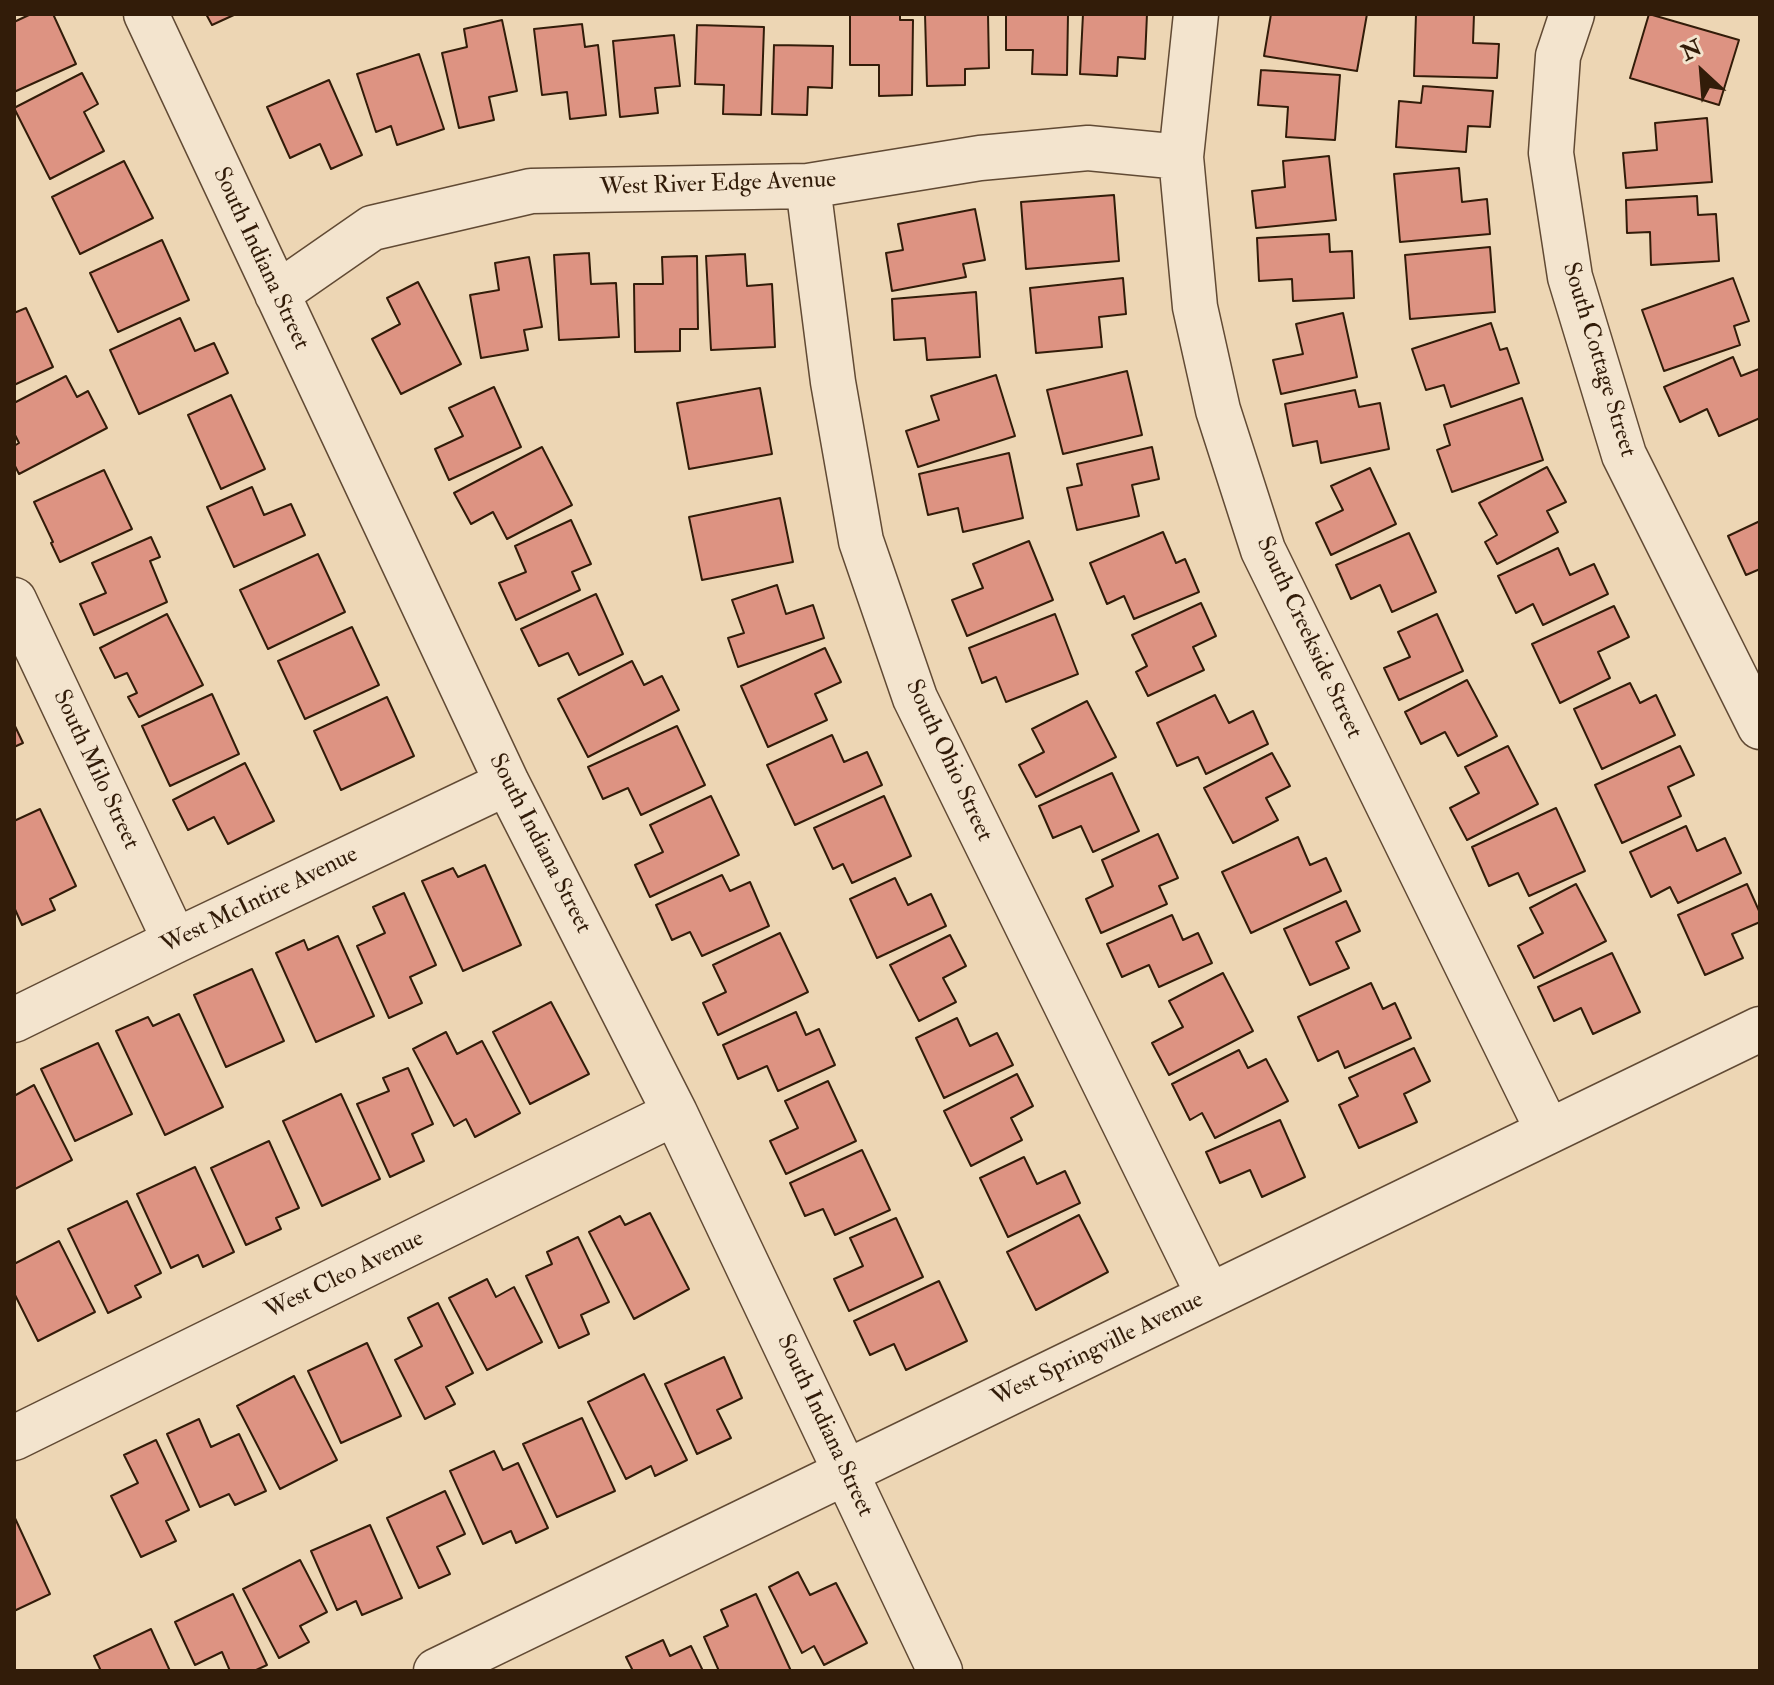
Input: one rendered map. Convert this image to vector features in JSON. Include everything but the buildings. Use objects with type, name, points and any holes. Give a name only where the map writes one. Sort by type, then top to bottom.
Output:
[{"type":"street","name":"South Indiana Street","points":[[146,14],[507,783],[675,1113],[940,1671]]},
{"type":"street","name":"South Creekside Street","points":[[1196,14],[1181,157],[1195,307],[1218,410],[1263,550],[1548,1131]]},
{"type":"street","name":"South Cottage Street","points":[[1572,14],[1558,56],[1551,153],[1570,277],[1624,455],[1760,727]]},
{"type":"street","name":"West River Edge Avenue","points":[[277,294],[372,228],[531,191],[808,186],[980,158],[1088,148],[1181,157]]},
{"type":"street","name":"South Ohio Street","points":[[808,186],[833,382],[861,541],[915,698],[1209,1296]]},
{"type":"street","name":"South Milo Street","points":[[14,600],[175,941]]},
{"type":"street","name":"West McIntire Avenue","points":[[14,1020],[507,783]]},
{"type":"street","name":"West Springville Avenue","points":[[436,1671],[1760,1029]]},
{"type":"street","name":"West Cleo Avenue","points":[[14,1438],[675,1113]]}]
